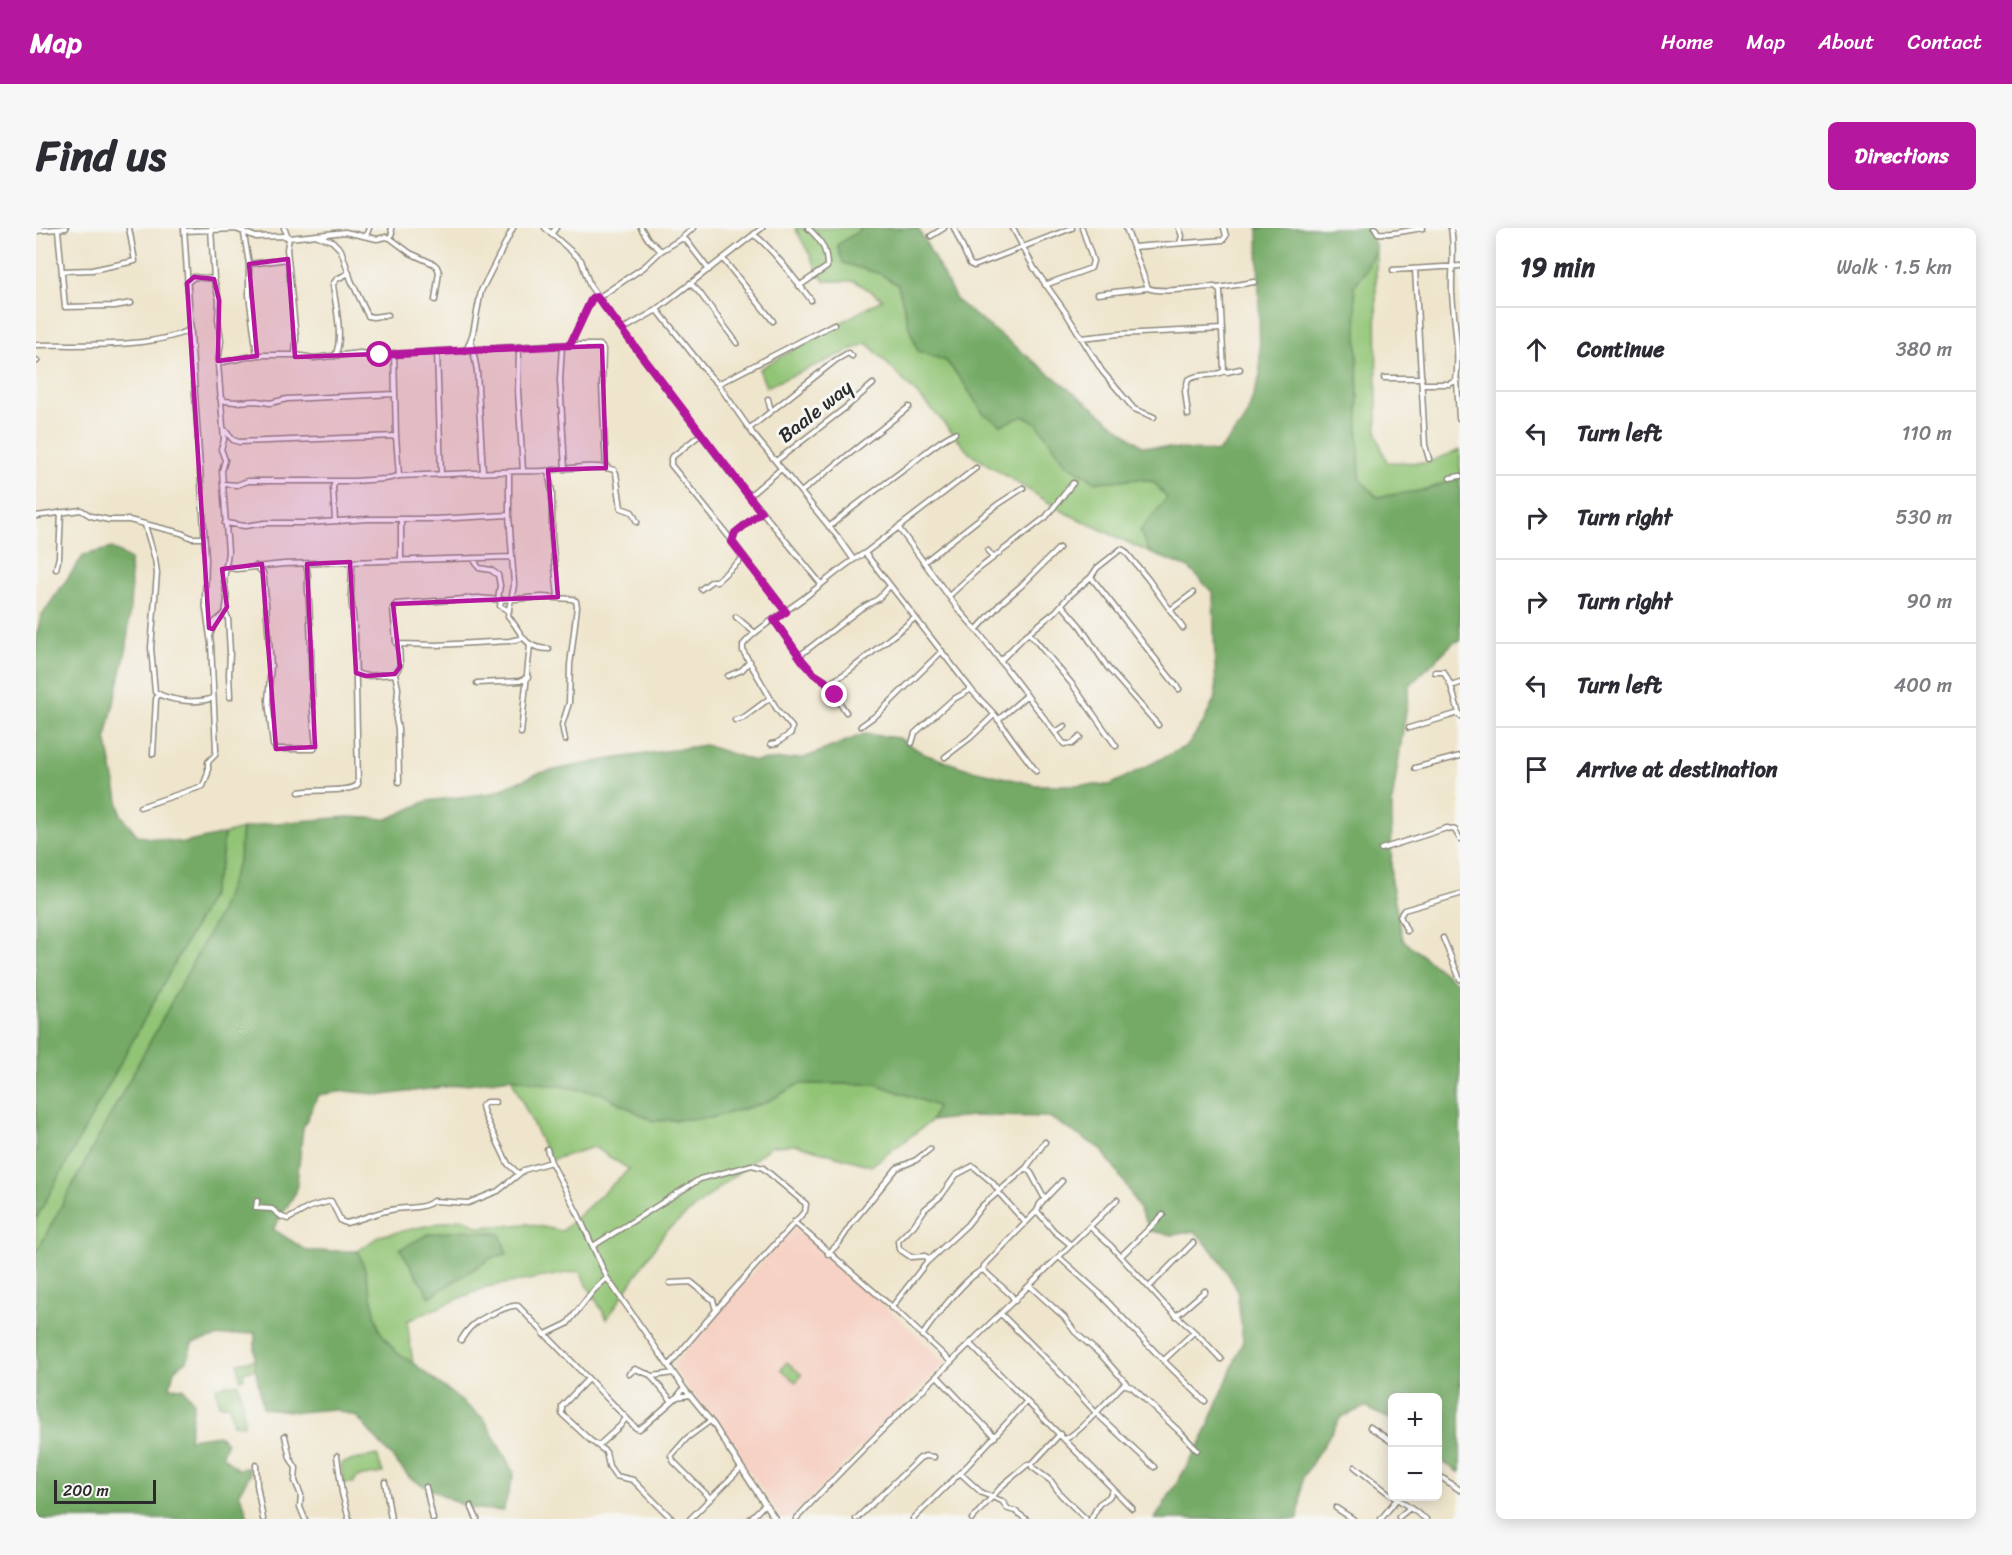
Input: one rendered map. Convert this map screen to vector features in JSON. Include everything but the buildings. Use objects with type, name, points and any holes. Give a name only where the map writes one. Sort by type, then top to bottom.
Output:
[{"type":"street","points":[[36,231],[66,228]]},
{"type":"street","points":[[62,271],[92,270],[135,261],[129,228]]},
{"type":"street","points":[[284,228],[289,238],[288,259],[296,338],[295,355]]},
{"type":"street","points":[[366,236],[369,228]]},
{"type":"street","points":[[390,238],[391,228]]},
{"type":"street","points":[[467,349],[481,291],[513,228]]},
{"type":"street","points":[[545,228],[581,260],[590,286],[597,297],[700,434],[821,584]]},
{"type":"street","points":[[551,234],[556,228]]},
{"type":"street","points":[[641,228],[661,251]]},
{"type":"street","points":[[622,330],[658,310],[762,228]]},
{"type":"street","points":[[799,286],[827,267],[826,250],[807,228]]},
{"type":"street","points":[[931,236],[944,228]]},
{"type":"street","points":[[954,228],[970,264],[974,266],[1072,228]]},
{"type":"street","points":[[1013,228],[1045,285],[1102,371],[1134,410],[1154,417]]},
{"type":"street","points":[[1045,285],[1090,268],[1093,261],[1082,228]]},
{"type":"street","points":[[1126,228],[1148,288]]},
{"type":"street","points":[[1179,228],[1182,238],[1180,243]]},
{"type":"street","points":[[1134,247],[1223,240],[1226,236],[1224,228]]},
{"type":"street","points":[[1376,228],[1378,233],[1389,234],[1423,228]]},
{"type":"street","points":[[1451,228],[1459,418]]},
{"type":"street","points":[[211,229],[221,341],[218,360],[224,440],[221,449],[225,460],[222,471],[227,567],[224,576],[227,600],[225,613],[228,618],[230,652],[230,697]]},
{"type":"street","points":[[211,629],[205,602],[206,560],[184,230],[236,229],[256,237],[284,236],[289,238],[317,236],[327,231],[346,230],[377,239],[390,238],[410,253],[437,267],[439,272],[435,300]]},
{"type":"street","points":[[58,230],[65,307],[115,306],[131,303]]},
{"type":"street","points":[[243,230],[249,264],[249,296],[257,355]]},
{"type":"street","points":[[570,345],[592,298],[601,296],[644,267],[661,251],[684,239],[690,230]]},
{"type":"street","points":[[753,235],[758,236],[767,246],[811,300]]},
{"type":"street","points":[[317,236],[337,245],[368,316],[388,315]]},
{"type":"street","points":[[684,239],[709,270]]},
{"type":"street","points":[[249,264],[288,259]]},
{"type":"street","points":[[723,259],[773,321]]},
{"type":"street","points":[[1393,270],[1460,266]]},
{"type":"street","points":[[1415,269],[1425,445],[1429,459]]},
{"type":"street","points":[[335,356],[339,337],[333,284],[337,279],[349,273]]},
{"type":"street","points":[[187,283],[194,277],[214,279]]},
{"type":"street","points":[[1098,294],[1148,288],[1151,291],[1218,288],[1254,282]]},
{"type":"street","points":[[690,283],[737,344]]},
{"type":"street","points":[[1218,288],[1224,371]]},
{"type":"street","points":[[658,310],[853,559]]},
{"type":"street","points":[[718,384],[834,324]]},
{"type":"street","points":[[36,345],[144,342],[173,336],[191,329]]},
{"type":"street","points":[[1081,338],[1221,329]]},
{"type":"street","points":[[471,339],[477,371],[483,472]]},
{"type":"street","points":[[218,360],[257,355],[295,355],[314,358],[597,344],[603,349],[602,385],[606,468]]},
{"type":"street","points":[[562,346],[560,380],[565,469]]},
{"type":"street","points":[[519,348],[518,391],[523,471]]},
{"type":"street","points":[[338,350],[341,356]]},
{"type":"street","points":[[437,351],[441,474]]},
{"type":"street","points":[[394,353],[399,476]]},
{"type":"street","points":[[750,428],[836,360],[848,353],[852,356]]},
{"type":"street","points":[[1188,415],[1185,391],[1188,380],[1194,376],[1240,369]]},
{"type":"street","points":[[1423,384],[1454,383],[1456,376]]},
{"type":"street","points":[[1384,378],[1422,378]]},
{"type":"street","name":"Baale way","points":[[776,461],[873,384]]},
{"type":"street","points":[[222,402],[270,403],[282,399],[395,393]]},
{"type":"street","points":[[768,399],[771,411]]},
{"type":"street","points":[[801,492],[909,407]]},
{"type":"street","points":[[222,427],[236,442],[396,436]]},
{"type":"street","points":[[829,527],[931,446],[955,433]]},
{"type":"street","points":[[700,434],[671,458],[671,465],[786,612]]},
{"type":"street","points":[[224,484],[237,485],[248,481],[265,483],[386,479],[399,476],[606,468],[616,472],[621,508],[632,513],[637,522]]},
{"type":"street","points":[[771,744],[779,742],[792,730],[770,698],[742,646],[755,633],[976,468]]},
{"type":"street","points":[[749,496],[781,469]]},
{"type":"street","points":[[548,471],[552,492],[552,538],[558,597]]},
{"type":"street","points":[[509,472],[509,516],[514,584],[508,611],[509,618],[513,621],[520,636],[530,645],[549,649]]},
{"type":"street","points":[[1450,478],[1460,476]]},
{"type":"street","points":[[335,521],[333,487],[336,480]]},
{"type":"street","points":[[949,596],[1046,517],[1073,483]]},
{"type":"street","points":[[924,562],[997,505],[1023,488]]},
{"type":"street","points":[[36,516],[81,510],[91,516],[127,520],[181,533],[192,538],[204,538]]},
{"type":"street","points":[[56,568],[59,557],[61,512]]},
{"type":"street","points":[[727,534],[735,533],[761,512]]},
{"type":"street","points":[[225,523],[245,526],[265,523],[509,516]]},
{"type":"street","points":[[401,519],[401,561]]},
{"type":"street","points":[[145,525],[157,573],[151,648],[154,690],[158,695],[195,701],[213,698]]},
{"type":"street","points":[[898,527],[1026,696],[1067,746],[1080,737]]},
{"type":"street","points":[[732,542],[735,533]]},
{"type":"street","points":[[976,630],[1059,548]]},
{"type":"street","points":[[1000,661],[1062,605],[1091,577],[1097,568],[1122,548],[1148,579],[1183,628]]},
{"type":"street","points":[[988,551],[993,558]]},
{"type":"street","points":[[865,553],[889,587],[942,651],[970,690],[998,720],[1005,733],[1036,771]]},
{"type":"street","points":[[227,567],[236,569],[271,565],[307,566],[311,564],[512,557]]},
{"type":"street","points":[[700,589],[712,581],[717,581],[744,557]]},
{"type":"street","points":[[227,558],[236,569]]},
{"type":"street","points":[[473,558],[479,568],[491,570],[498,575],[501,585],[499,603],[508,611]]},
{"type":"street","points":[[299,792],[350,789],[358,785],[356,673],[351,596],[352,563]]},
{"type":"street","points":[[263,573],[271,565]]},
{"type":"street","points":[[256,566],[263,573],[271,666],[268,696],[273,745],[278,750],[314,749],[316,745],[312,705],[311,614],[307,566]]},
{"type":"street","points":[[1091,577],[1179,689]]},
{"type":"street","points":[[799,656],[860,609],[878,599],[889,587]]},
{"type":"street","points":[[1170,610],[1193,593]]},
{"type":"street","points":[[399,782],[396,718],[398,688],[394,674],[400,664],[399,644],[396,643],[394,635],[393,608],[396,604],[472,599],[572,598],[577,604],[570,665],[569,703],[562,726],[565,740]]},
{"type":"street","points":[[1062,605],[1080,626],[1108,668],[1158,725]]},
{"type":"street","points":[[140,807],[198,789],[203,786],[207,778],[208,762],[215,755],[216,750],[210,637],[214,623],[225,613]]},
{"type":"street","points":[[736,617],[755,633]]},
{"type":"street","points":[[827,685],[849,671],[915,618]]},
{"type":"street","points":[[774,620],[799,656],[814,674],[823,679],[846,712]]},
{"type":"street","points":[[1029,633],[1072,684],[1116,746]]},
{"type":"street","points":[[399,644],[510,641],[520,636]]},
{"type":"street","points":[[521,733],[530,645]]},
{"type":"street","points":[[861,726],[879,713],[942,651]]},
{"type":"street","points":[[728,676],[742,670],[750,662]]},
{"type":"street","points":[[1409,728],[1459,714],[1451,686],[1444,672],[1435,672]]},
{"type":"street","points":[[356,673],[366,676],[394,674]]},
{"type":"street","points":[[477,683],[520,681],[528,676]]},
{"type":"street","points":[[1451,686],[1460,683]]},
{"type":"street","points":[[912,743],[912,736],[915,733],[952,700],[970,690]]},
{"type":"street","points":[[153,754],[158,695]]},
{"type":"street","points":[[998,720],[1026,696]]},
{"type":"street","points":[[735,720],[743,718],[770,698]]},
{"type":"street","points":[[945,758],[994,715]]},
{"type":"street","points":[[1056,732],[1065,726]]},
{"type":"street","points":[[1415,768],[1460,756]]},
{"type":"street","points":[[178,802],[179,794]]},
{"type":"street","points":[[1381,849],[1447,828],[1455,830],[1460,839]]},
{"type":"street","points":[[1407,931],[1401,916],[1404,910],[1460,894]]},
{"type":"street","points":[[1443,938],[1460,979]]},
{"type":"street","points":[[495,1102],[486,1102],[482,1109],[508,1164],[519,1174]]},
{"type":"street","points":[[891,1308],[930,1259],[998,1192],[1026,1168],[1045,1142]]},
{"type":"street","points":[[547,1149],[551,1162],[608,1278],[684,1388],[710,1421],[775,1519]]},
{"type":"street","points":[[828,1254],[897,1168],[916,1160],[930,1149]]},
{"type":"street","points":[[257,1201],[256,1208],[272,1209],[282,1217],[288,1218],[331,1201],[340,1221],[346,1223],[394,1209],[430,1204],[433,1201],[468,1203],[498,1191],[524,1170],[551,1162]]},
{"type":"street","points":[[593,1246],[700,1179],[752,1165],[763,1168],[804,1201],[805,1211],[669,1365]]},
{"type":"street","points":[[930,1259],[925,1256],[911,1257],[899,1249],[898,1240],[914,1225],[925,1209],[941,1196],[956,1175],[973,1166],[992,1182],[1025,1222]]},
{"type":"street","points":[[1026,1168],[1045,1199]]},
{"type":"street","points":[[922,1336],[940,1310],[974,1275],[983,1270],[984,1266],[1037,1211],[1040,1204],[1062,1181]]},
{"type":"street","points":[[796,1519],[872,1443],[895,1416],[938,1377],[1117,1200]]},
{"type":"street","points":[[1037,1211],[1054,1231],[1071,1245]]},
{"type":"street","points":[[1120,1257],[1163,1215]]},
{"type":"street","points":[[794,1222],[951,1362]]},
{"type":"street","points":[[1090,1227],[1221,1359]]},
{"type":"street","points":[[1150,1286],[1193,1243]]},
{"type":"street","points":[[1059,1257],[1099,1293],[1205,1401]]},
{"type":"street","points":[[983,1270],[1015,1301]]},
{"type":"street","points":[[544,1335],[567,1324],[594,1290],[608,1278]]},
{"type":"street","points":[[670,1283],[691,1282],[713,1300],[717,1310]]},
{"type":"street","points":[[1030,1286],[1064,1317],[1120,1375],[1126,1385],[1132,1387],[1197,1450]]},
{"type":"street","points":[[1176,1316],[1205,1292]]},
{"type":"street","points":[[461,1340],[473,1324],[515,1305],[636,1428],[642,1428],[684,1388]]},
{"type":"street","points":[[1001,1314],[1096,1413],[1154,1467]]},
{"type":"street","points":[[1163,1360],[1194,1332]]},
{"type":"street","points":[[970,1344],[1132,1508]]},
{"type":"street","points":[[629,1374],[635,1369],[653,1376],[674,1372]]},
{"type":"street","points":[[648,1374],[672,1401]]},
{"type":"street","points":[[938,1377],[995,1437]]},
{"type":"street","points":[[588,1379],[562,1406],[562,1414],[606,1452],[609,1466],[616,1476],[633,1480],[672,1519]]},
{"type":"street","points":[[1065,1439],[1071,1437],[1123,1385],[1126,1385]]},
{"type":"street","points":[[677,1397],[690,1395]]},
{"type":"street","points":[[913,1519],[995,1437],[1026,1402]]},
{"type":"street","points":[[598,1446],[626,1418]]},
{"type":"street","points":[[710,1421],[687,1438],[671,1456],[674,1462],[711,1499]]},
{"type":"street","points":[[1370,1426],[1388,1439]]},
{"type":"street","points":[[972,1519],[1004,1484],[1028,1464],[1032,1464],[1060,1434]]},
{"type":"street","points":[[285,1436],[290,1458],[296,1468],[295,1481],[301,1495],[300,1507],[305,1519]]},
{"type":"street","points":[[337,1456],[342,1493],[349,1519]]},
{"type":"street","points":[[856,1519],[920,1458],[934,1457]]},
{"type":"street","points":[[1032,1464],[1032,1467],[1051,1481],[1061,1495],[1086,1519]]},
{"type":"street","points":[[256,1465],[263,1519]]},
{"type":"street","points":[[1355,1467],[1388,1492]]},
{"type":"street","points":[[690,1519],[741,1468]]},
{"type":"street","points":[[960,1473],[977,1489],[1002,1501],[1008,1509],[1026,1519]]},
{"type":"street","points":[[1442,1478],[1460,1490]]},
{"type":"street","points":[[385,1482],[391,1519]]},
{"type":"street","points":[[426,1487],[433,1519]]},
{"type":"street","points":[[1091,1519],[1099,1504],[1109,1497],[1113,1490]]},
{"type":"street","points":[[1381,1519],[1392,1501]]},
{"type":"street","points":[[1400,1501],[1426,1519]]},
{"type":"street","points":[[750,1519],[766,1504]]},
{"type":"street","points":[[471,1506],[477,1519]]},
{"type":"street","points":[[1336,1508],[1353,1519]]},
{"type":"street","points":[[1399,1517],[1410,1508]]},
{"type":"highlighted area","points":[[288,259],[295,357],[602,346],[606,468],[548,470],[558,597],[393,604],[400,667],[395,674],[366,676],[356,673],[350,562],[307,564],[315,747],[276,749],[262,564],[222,569],[227,607],[213,629],[209,628],[187,283],[194,277],[214,279],[219,300],[218,361],[257,356],[249,264]]},
{"type":"shaded area","points":[[793,1226],[904,1323],[945,1363],[790,1519],[782,1519],[734,1450],[736,1445],[733,1439],[725,1438],[672,1366]]},
{"type":"green space","points":[[795,228],[860,228],[843,263],[881,274],[898,285],[918,351],[946,361],[983,413],[1024,416],[1037,423],[1066,464],[1096,482],[1139,479],[1154,482],[1168,498],[1140,531],[1150,553],[1064,512],[969,453],[938,416],[867,343],[766,387],[759,369],[883,299],[855,281],[824,281]]},
{"type":"green space","points":[[860,228],[918,228],[957,301],[1142,446],[1218,452],[1245,420],[1260,376],[1258,228],[1369,228],[1376,247],[1366,270],[1354,286],[1360,479],[1377,497],[1426,490],[1460,477],[1460,641],[1454,642],[1410,685],[1392,802],[1391,882],[1403,940],[1460,985],[1460,1473],[1442,1462],[1442,1393],[1388,1393],[1388,1418],[1365,1407],[1341,1417],[1303,1477],[1298,1519],[1155,1519],[1202,1441],[1243,1341],[1237,1290],[1220,1260],[1195,1231],[1173,1235],[1151,1231],[1126,1185],[1101,1149],[1049,1117],[972,1116],[931,1121],[937,1106],[876,1084],[799,1084],[765,1103],[711,1118],[653,1121],[601,1093],[511,1078],[384,1095],[346,1091],[318,1095],[303,1128],[296,1192],[273,1229],[307,1251],[358,1251],[365,1270],[379,1330],[395,1351],[484,1419],[514,1473],[503,1511],[467,1508],[411,1479],[357,1417],[334,1409],[299,1412],[263,1408],[255,1366],[255,1333],[220,1336],[192,1343],[187,1361],[174,1370],[170,1387],[183,1388],[194,1402],[189,1439],[219,1435],[227,1443],[223,1456],[237,1469],[248,1468],[250,1474],[239,1493],[248,1519],[36,1519],[36,1253],[219,914],[239,859],[242,829],[265,824],[348,817],[388,819],[427,801],[492,793],[539,773],[705,745],[754,761],[804,758],[864,734],[899,738],[924,754],[968,769],[1036,785],[1110,785],[1188,745],[1203,723],[1216,696],[1213,593],[1189,568],[1150,553],[1140,531],[1167,498],[1154,482],[1139,479],[1096,482],[1066,464],[1037,423],[1024,416],[1001,425],[983,413],[946,361],[918,351],[898,285],[881,274],[843,263],[837,245]]},
{"type":"green space","points":[[1376,247],[1377,436],[1387,462],[1426,463],[1460,450],[1460,477],[1426,490],[1377,497],[1360,479],[1354,286],[1366,270]]},
{"type":"green space","points":[[112,548],[130,560],[131,592],[127,647],[106,737],[121,815],[138,836],[184,843],[224,834],[221,862],[210,898],[36,1219],[36,637],[41,616],[84,555]]},
{"type":"green space","points":[[242,829],[239,859],[219,914],[36,1253],[36,1219],[210,898],[221,862],[224,834]]},
{"type":"green space","points":[[511,1078],[601,1093],[653,1121],[711,1117],[765,1103],[799,1084],[876,1084],[938,1106],[931,1121],[871,1166],[798,1145],[771,1146],[665,1232],[607,1319],[579,1271],[486,1287],[407,1321],[413,1363],[395,1351],[379,1330],[365,1270],[358,1251],[379,1236],[463,1218],[479,1227],[528,1224],[562,1231],[629,1169],[594,1147],[550,1160]]},
{"type":"green space","points":[[465,1230],[500,1234],[507,1254],[491,1258],[430,1297],[400,1249],[429,1234]]},
{"type":"green space","points":[[258,1359],[260,1368],[243,1372],[244,1378],[240,1379],[238,1363]]},
{"type":"green space","points":[[787,1362],[802,1375],[796,1382],[781,1369]]},
{"type":"green space","points":[[238,1383],[243,1403],[244,1425],[233,1424],[229,1405],[219,1405],[216,1387]]},
{"type":"green space","points":[[377,1455],[383,1473],[357,1477],[353,1483],[343,1483],[341,1463]]},
{"type":"route","points":[[380,355],[570,345],[592,298],[597,297],[761,512],[735,533],[732,542],[786,612],[774,620],[802,660],[814,674],[825,681],[835,695]]}]
